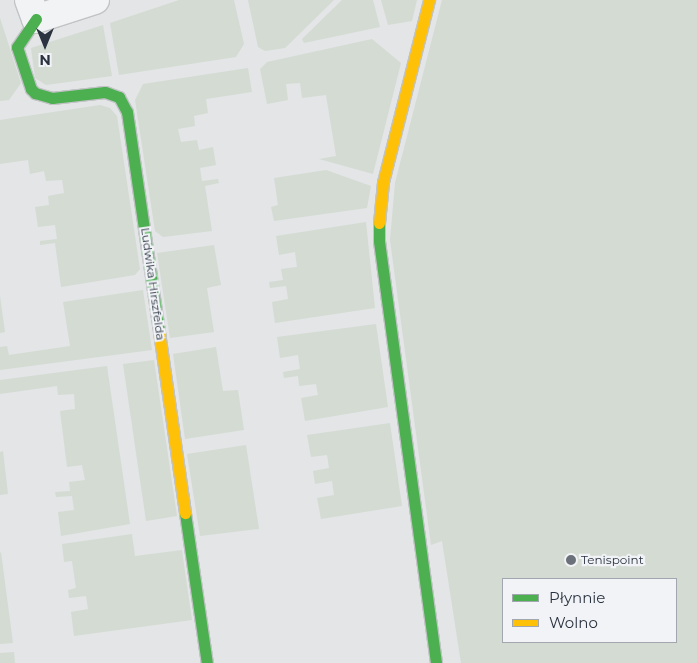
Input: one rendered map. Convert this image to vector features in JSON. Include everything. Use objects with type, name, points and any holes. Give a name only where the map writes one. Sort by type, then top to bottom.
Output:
[{"type":"street","points":[[33,10],[95,0]]},
{"type":"street","points":[[429,0],[383,182],[379,213],[379,241],[436,663]]},
{"type":"street","name":"Ludwika Hirszfelda","points":[[33,10],[17,47],[31,89],[35,93],[52,98],[106,92],[119,97],[127,112],[207,663]]},
{"type":"shaded area","points":[[179,0],[234,0],[244,44],[236,57],[119,75],[110,23]]},
{"type":"shaded area","points":[[248,0],[334,0],[285,48],[265,51],[258,47]]},
{"type":"shaded area","points":[[342,0],[373,0],[380,27],[304,43],[302,39]]},
{"type":"shaded area","points":[[381,0],[417,0],[412,21],[388,25]]},
{"type":"shaded area","points":[[442,0],[697,0],[697,663],[461,663],[442,541],[431,545],[390,240],[395,183]]},
{"type":"shaded area","points":[[0,18],[21,83],[9,100],[0,101]]},
{"type":"shaded area","points":[[103,25],[112,76],[46,85],[35,78],[31,48]]},
{"type":"shaded area","points":[[372,39],[401,63],[373,174],[319,159],[336,156],[326,95],[302,98],[300,83],[286,84],[288,100],[267,104],[260,69],[267,62]]},
{"type":"shaded area","points":[[248,68],[252,92],[206,99],[208,113],[194,116],[195,126],[178,129],[181,142],[197,140],[199,150],[213,147],[216,165],[200,168],[202,181],[218,179],[219,183],[205,186],[212,231],[163,237],[155,231],[135,100],[143,84]]},
{"type":"shaded area","points":[[100,105],[110,108],[117,116],[140,269],[135,275],[61,287],[55,243],[40,245],[40,241],[57,239],[55,225],[38,227],[35,207],[49,205],[48,196],[64,193],[62,180],[46,181],[44,171],[30,174],[28,160],[0,164],[0,120]]},
{"type":"shaded area","points":[[326,170],[371,186],[367,208],[274,221],[271,207],[278,205],[274,178]]},
{"type":"shaded area","points":[[366,222],[375,308],[275,323],[272,302],[288,299],[286,286],[270,288],[269,282],[283,280],[281,269],[297,267],[295,252],[279,255],[276,236]]},
{"type":"shaded area","points":[[214,245],[221,285],[207,288],[214,332],[170,338],[157,253]]},
{"type":"shaded area","points":[[143,290],[152,350],[0,370],[0,347],[7,346],[9,355],[70,346],[63,302]]},
{"type":"shaded area","points":[[0,296],[5,332],[0,333]]},
{"type":"shaded area","points":[[376,324],[388,407],[305,421],[301,398],[318,395],[316,384],[299,386],[298,376],[284,378],[283,372],[300,369],[298,355],[280,358],[277,337]]},
{"type":"shaded area","points":[[216,347],[223,391],[238,390],[244,430],[185,439],[173,354]]},
{"type":"shaded area","points":[[154,360],[177,516],[146,521],[123,364]]},
{"type":"shaded area","points":[[107,366],[130,524],[61,536],[58,512],[74,510],[72,496],[56,497],[55,492],[70,491],[69,482],[85,480],[82,465],[67,467],[60,411],[75,409],[74,394],[58,395],[57,386],[0,394],[0,380]]},
{"type":"shaded area","points":[[390,423],[402,506],[321,519],[317,498],[334,495],[332,481],[315,484],[313,471],[329,468],[327,455],[311,457],[307,435]]},
{"type":"shaded area","points":[[246,445],[259,529],[200,536],[187,454]]},
{"type":"shaded area","points":[[3,451],[8,494],[0,495],[0,452]]},
{"type":"shaded area","points":[[132,534],[135,556],[182,550],[192,620],[74,636],[71,612],[88,609],[86,596],[69,598],[68,590],[76,588],[72,561],[64,562],[62,544]]},
{"type":"shaded area","points":[[0,553],[13,643],[0,644]]},
{"type":"shaded area","points":[[14,652],[15,663],[0,663],[0,653]]},
{"type":"traffic: fast","points":[[36,19],[17,47],[31,89],[35,93],[52,98],[105,92],[119,97],[127,112],[159,332]]},
{"type":"traffic: fast","points":[[379,223],[379,241],[436,663]]},
{"type":"traffic: fast","points":[[185,513],[207,663]]},
{"type":"traffic: slow","points":[[379,223],[383,182],[429,0]]},
{"type":"traffic: slow","points":[[159,332],[185,513]]},
{"type":"place","name":"Tenispoint","points":[[571,560]]}]
